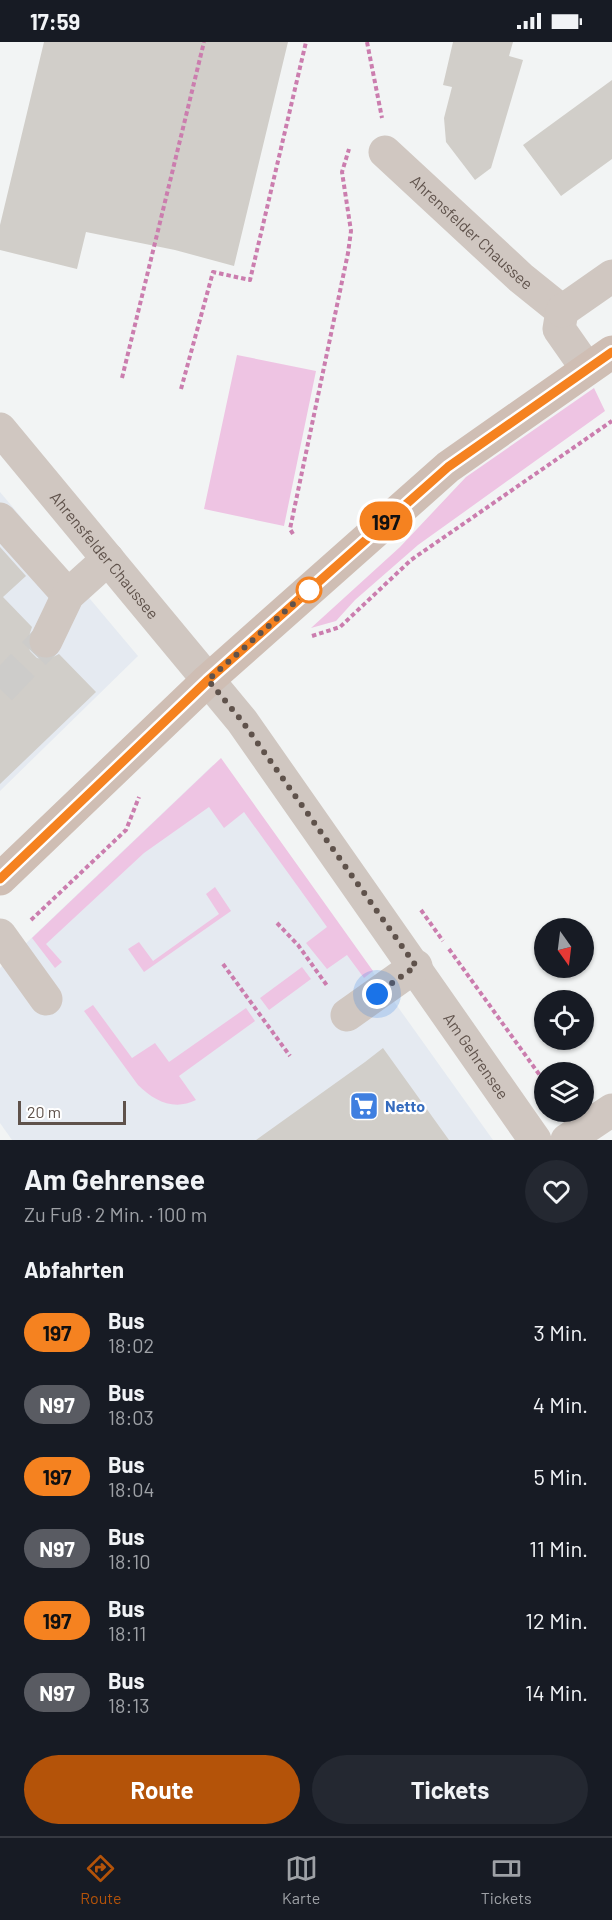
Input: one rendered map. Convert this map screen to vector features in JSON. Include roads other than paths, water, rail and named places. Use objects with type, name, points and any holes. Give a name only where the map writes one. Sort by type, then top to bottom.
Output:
[{"type":"main road","points":[[0,879],[208,680],[448,467],[599,361]]},
{"type":"street","name":"Ahrensfelder Chaussee","points":[[384,139],[521,279],[562,311]]},
{"type":"street","points":[[599,361],[559,329],[562,311],[612,276]]},
{"type":"street","name":"Ahrensfelder Chaussee","points":[[0,429],[208,680]]},
{"type":"street","points":[[0,519],[68,595]]},
{"type":"street","points":[[46,641],[68,595],[108,559]]},
{"type":"street","name":"Am Gehrensee","points":[[208,680],[242,721],[416,966],[535,1140]]},
{"type":"street","points":[[3,939],[46,999]]},
{"type":"street","points":[[347,1015],[416,966]]},
{"type":"street","points":[[567,1140],[612,1110]]},
{"type":"tunnel","points":[[0,689],[46,641]]},
{"type":"place","name":"Netto","points":[[364,1106]]}]
